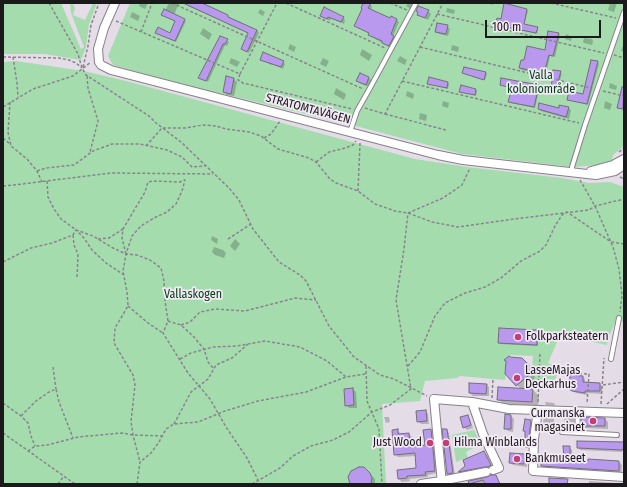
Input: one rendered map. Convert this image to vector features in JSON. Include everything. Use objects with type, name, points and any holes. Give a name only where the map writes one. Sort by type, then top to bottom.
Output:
[{"type":"street","points":[[97,57],[100,39],[115,3]]},
{"type":"street","name":"STRATOMTAVÄGEN","points":[[97,57],[101,65],[111,70],[438,155],[474,161],[600,175],[615,171],[624,165]]},
{"type":"street","name":"STRATOMTAVÄGEN","points":[[574,173],[599,170],[624,159]]},
{"type":"street","points":[[442,483],[434,399],[472,402],[509,409],[624,413]]},
{"type":"street","points":[[421,484],[442,483],[493,470],[472,402]]},
{"type":"street","points":[[538,410],[532,471],[621,479]]},
{"type":"lane","points":[[350,132],[357,110],[416,3]]},
{"type":"lane","points":[[574,173],[572,167],[585,124],[624,12]]},
{"type":"lane","points":[[610,359],[619,318]]},
{"type":"lane","points":[[577,433],[582,411]]},
{"type":"lane","points":[[562,432],[617,435]]},
{"type":"path","points":[[49,3],[78,54],[82,68],[87,76],[149,116],[181,142],[239,200],[253,229],[279,262],[300,275],[306,281],[329,326],[354,357],[380,375],[434,399]]},
{"type":"path","points":[[82,68],[88,46],[91,25],[99,3]]},
{"type":"path","points":[[141,32],[152,3]]},
{"type":"path","points":[[172,3],[368,92]]},
{"type":"path","points":[[277,3],[238,80],[243,84],[357,110]]},
{"type":"path","points":[[286,3],[390,50]]},
{"type":"path","points":[[390,3],[411,12]]},
{"type":"path","points":[[385,114],[443,3]]},
{"type":"path","points":[[551,3],[622,19]]},
{"type":"path","points":[[437,14],[624,58]]},
{"type":"path","points":[[109,17],[240,74]]},
{"type":"path","points":[[420,48],[624,96]]},
{"type":"path","points":[[3,57],[45,57],[69,60],[82,68]]},
{"type":"path","points":[[12,57],[18,83],[18,97]]},
{"type":"path","points":[[3,107],[33,89],[73,76],[97,57]]},
{"type":"path","points":[[87,76],[88,88],[98,121],[90,153]]},
{"type":"path","points":[[402,81],[585,124]]},
{"type":"path","points":[[10,102],[8,132],[11,146]]},
{"type":"path","points":[[360,106],[446,130]]},
{"type":"path","points":[[264,138],[276,127],[284,115]]},
{"type":"path","points":[[146,146],[162,128],[185,128],[203,125],[249,132],[264,138],[278,149],[309,158],[316,162],[336,183],[358,191],[375,204],[408,213],[432,222],[458,227],[589,210],[595,206],[624,199]]},
{"type":"path","points":[[316,162],[329,152],[353,145],[362,136]]},
{"type":"path","points":[[358,191],[360,145],[362,136]]},
{"type":"path","points":[[3,138],[27,159],[42,182]]},
{"type":"path","points":[[36,171],[46,168],[74,165],[90,153],[112,144],[146,146],[167,150],[182,157],[192,167],[205,166]]},
{"type":"path","points":[[408,213],[443,198],[462,185],[474,161]]},
{"type":"path","points":[[3,186],[112,173],[213,174]]},
{"type":"path","points":[[574,173],[595,206],[611,242],[619,269],[622,295],[619,318]]},
{"type":"path","points":[[126,254],[122,238],[123,229],[145,192],[148,182],[180,182],[185,180],[176,204],[167,212],[141,226],[132,236],[126,254],[123,271],[128,306],[115,328],[114,343],[133,375],[135,386],[132,397],[131,422],[132,436],[140,462],[137,484]]},
{"type":"path","points":[[47,181],[48,197],[61,219],[76,230],[84,238],[92,250],[106,263],[124,275]]},
{"type":"path","points":[[567,212],[611,242],[624,244]]},
{"type":"path","points":[[408,366],[420,352],[435,316],[445,303],[465,293],[485,287],[501,278],[521,261],[540,251],[546,245],[562,215],[567,212]]},
{"type":"path","points":[[408,213],[396,300],[411,389]]},
{"type":"path","points":[[228,239],[251,224]]},
{"type":"path","points":[[98,239],[110,238],[123,229]]},
{"type":"path","points":[[76,230],[73,235],[74,245],[78,254],[77,278]]},
{"type":"path","points":[[76,230],[93,236],[126,254],[137,255],[150,260],[162,268],[168,321],[163,333]]},
{"type":"path","points":[[3,262],[31,248],[52,243],[73,235]]},
{"type":"path","points":[[181,325],[190,322],[200,312],[215,309],[245,311],[295,298],[316,300]]},
{"type":"path","points":[[128,306],[148,323],[163,333],[169,345],[180,359],[188,373],[210,400],[219,414],[247,458],[260,484]]},
{"type":"path","points":[[168,321],[181,325],[204,349],[208,362],[214,370]]},
{"type":"path","points":[[180,359],[191,353],[213,347],[238,346],[265,341],[300,347],[327,361],[346,376]]},
{"type":"path","points":[[174,424],[191,392],[208,379],[216,365],[232,358],[248,344]]},
{"type":"path","points":[[538,410],[540,352]]},
{"type":"path","points":[[601,412],[604,358]]},
{"type":"path","points":[[366,366],[368,402],[379,429],[382,484]]},
{"type":"path","points":[[53,367],[59,402],[73,438]]},
{"type":"path","points":[[140,462],[151,453],[166,429],[174,424],[198,422],[258,401],[306,392],[346,376],[366,374]]},
{"type":"path","points":[[569,374],[589,374],[582,411]]},
{"type":"path","points":[[491,406],[493,378]]},
{"type":"path","points":[[603,385],[624,382]]},
{"type":"path","points":[[21,416],[36,401],[56,389]]},
{"type":"path","points":[[252,484],[280,468],[293,456],[311,446],[333,440],[349,432],[372,412],[390,405],[411,389]]},
{"type":"path","points":[[601,412],[605,406],[624,390]]},
{"type":"path","points":[[624,390],[624,397]]},
{"type":"path","points":[[3,403],[28,423],[35,446]]},
{"type":"path","points":[[3,433],[75,484]]},
{"type":"path","points":[[28,451],[35,446],[47,445],[73,438],[122,433],[132,436],[162,436]]},
{"type":"path","points":[[58,484],[64,476]]},
{"type":"green space","points":[[3,3],[61,3],[81,49],[84,47],[71,13],[70,3],[72,3],[75,8],[73,15],[85,20],[93,3],[97,3],[89,24],[86,47],[81,60],[44,54],[3,54]]},
{"type":"green space","name":"Valla koloniområde","points":[[130,3],[624,3],[624,146],[613,155],[612,161],[598,165],[572,167],[462,154],[352,125],[173,82],[113,65],[108,56]]},
{"type":"green space","name":"Vallaskogen","points":[[16,61],[84,71],[130,82],[415,159],[467,167],[562,178],[589,183],[610,182],[624,187],[624,322],[616,321],[608,338],[607,345],[560,335],[548,363],[559,368],[554,382],[531,382],[533,356],[508,355],[505,380],[460,376],[457,378],[425,381],[420,401],[382,404],[386,484],[3,484],[3,62]]},
{"type":"green space","points":[[474,430],[481,444],[466,452],[468,457],[456,462],[452,435]]},
{"type":"building","points":[[183,3],[202,3],[257,30],[247,52],[241,49],[248,33]]},
{"type":"building","points":[[363,3],[371,3],[368,8],[390,18],[391,16],[397,19],[391,34],[394,36],[389,46],[368,35],[369,33],[354,26],[362,9]]},
{"type":"building","points":[[504,3],[527,9],[524,24],[538,27],[536,33],[496,25],[497,18],[501,19]]},
{"type":"building","points":[[418,6],[429,10],[425,18],[417,15],[418,12],[416,11]]},
{"type":"building","points":[[324,7],[344,17],[341,22],[328,17],[327,19],[320,16]]},
{"type":"building","points":[[164,9],[185,19],[175,41],[155,33],[158,27],[170,33],[175,21],[161,15]]},
{"type":"building","points":[[437,23],[448,25],[446,34],[435,32]]},
{"type":"building","points":[[548,31],[559,33],[553,56],[549,55],[544,73],[519,68],[521,60],[524,60],[527,46],[545,50]]},
{"type":"building","points":[[220,36],[228,39],[225,44],[223,44],[206,81],[198,78]]},
{"type":"building","points":[[263,52],[284,61],[281,67],[260,60]]},
{"type":"building","points":[[591,60],[598,61],[587,104],[567,100],[569,91],[583,94]]},
{"type":"building","points":[[464,67],[486,72],[484,80],[462,73]]},
{"type":"building","points":[[553,70],[561,71],[555,93],[550,91]]},
{"type":"building","points":[[360,73],[369,77],[366,85],[356,81]]},
{"type":"building","points":[[226,76],[234,78],[231,94],[223,92]]},
{"type":"building","points":[[429,77],[448,82],[447,88],[427,84]]},
{"type":"building","points":[[501,78],[539,85],[534,107],[508,102],[512,88],[500,85]]},
{"type":"building","points":[[461,85],[476,89],[475,95],[459,92]]},
{"type":"building","points":[[622,87],[624,87],[623,109],[617,108]]},
{"type":"building","points":[[539,103],[559,108],[559,105],[569,107],[566,117],[538,109]]},
{"type":"building","name":"Folkparksteatern","points":[[499,328],[537,330],[537,345],[498,343]]},
{"type":"building","points":[[509,356],[522,358],[529,365],[528,376],[516,386],[505,374],[506,361],[504,360]]},
{"type":"building","points":[[570,375],[583,376],[583,382],[600,383],[600,391],[585,391],[585,393],[572,391],[569,389]]},
{"type":"building","points":[[469,383],[487,384],[486,394],[469,393]]},
{"type":"building","points":[[498,387],[533,389],[532,402],[497,400]]},
{"type":"building","points":[[353,388],[354,405],[345,406],[344,389]]},
{"type":"building","points":[[426,410],[427,421],[417,422],[416,411]]},
{"type":"building","points":[[505,414],[511,415],[511,429],[504,429]]},
{"type":"building","points":[[468,415],[471,425],[463,428],[460,417]]},
{"type":"building","name":"Curmanska magasinet","points":[[581,417],[605,418],[605,426],[581,426]]},
{"type":"building","points":[[525,419],[531,420],[528,447],[525,447],[525,431],[523,431]]},
{"type":"building","points":[[398,429],[398,434],[409,433],[410,447],[425,445],[423,430],[431,429],[435,471],[425,472],[426,475],[407,476],[407,478],[398,479],[397,470],[416,468],[415,453],[394,455],[392,430]]},
{"type":"building","points":[[442,429],[447,429],[453,473],[447,474]]},
{"type":"building","points":[[577,441],[624,442],[623,450],[577,448]]},
{"type":"building","points":[[563,446],[570,446],[570,460],[588,461],[588,459],[619,461],[619,471],[541,466],[541,458],[564,459]]},
{"type":"building","points":[[484,451],[491,465],[488,467],[458,472],[465,466],[463,460]]},
{"type":"building","name":"Bankmuseet","points":[[510,453],[525,454],[524,464],[509,463]]},
{"type":"building","points":[[359,467],[364,467],[370,473],[372,478],[371,484],[350,484],[348,477],[351,471]]},
{"type":"building","points":[[496,475],[500,484],[485,484],[483,480],[469,484],[468,481],[487,477]]},
{"type":"building","points":[[549,478],[568,479],[567,484],[549,484]]},
{"type":"place","name":"Folkparksteatern","points":[[518,337]]},
{"type":"place","name":"LasseMajas Deckarhus","points":[[517,378]]},
{"type":"place","name":"Curmanska magasinet","points":[[593,421]]},
{"type":"place","name":"Just Wood","points":[[430,443]]},
{"type":"place","name":"Hilma Winblands","points":[[446,443]]},
{"type":"place","name":"Bankmuseet","points":[[517,459]]}]
